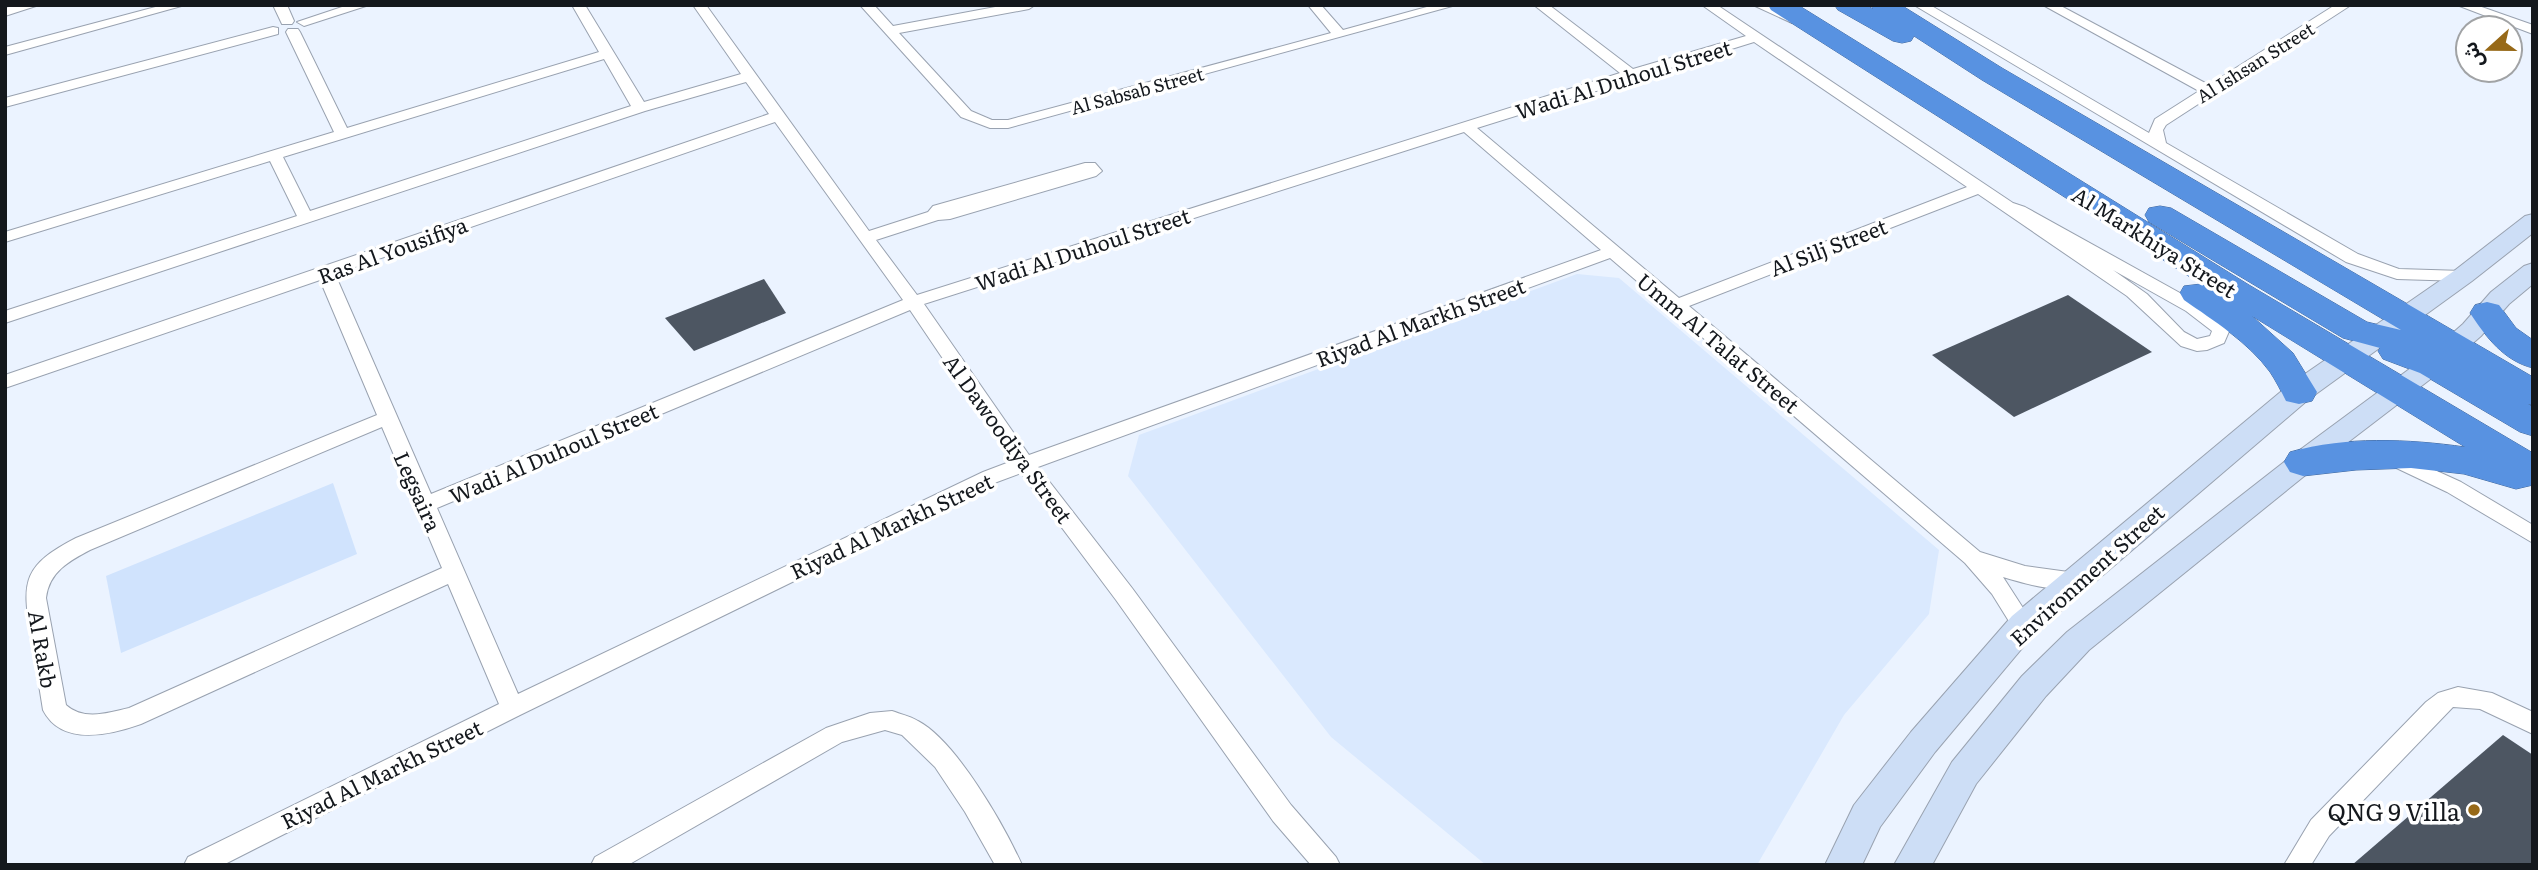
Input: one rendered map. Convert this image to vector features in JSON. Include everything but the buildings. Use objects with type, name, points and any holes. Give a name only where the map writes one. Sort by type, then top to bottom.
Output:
[{"type":"highway","name":"Al Markhiya Street","points":[[1780,5],[1815,16],[1995,141],[2237,292],[2533,471]]},
{"type":"highway","points":[[1847,5],[1889,29],[1992,74]]},
{"type":"highway","points":[[1883,5],[2390,328],[2425,345],[2533,422]]},
{"type":"highway","points":[[1815,16],[2339,322],[2390,328]]},
{"type":"highway","points":[[1995,141],[1994,150],[1999,158],[2222,311],[2263,343],[2286,367],[2299,392]]},
{"type":"highway","points":[[2487,313],[2504,336],[2533,357]]},
{"type":"highway","points":[[2346,357],[2377,349],[2442,356],[2533,393]]},
{"type":"highway","points":[[2303,462],[2384,454],[2484,464],[2533,481]]},
{"type":"street","points":[[5,12],[33,5]]},
{"type":"street","points":[[5,51],[179,5]]},
{"type":"street","points":[[280,5],[294,25],[342,134]]},
{"type":"street","points":[[5,103],[274,31],[283,34],[294,25],[363,5]]},
{"type":"street","points":[[578,5],[640,108]]},
{"type":"street","name":"Al Dawoodiya Street","points":[[699,5],[913,302],[1024,463],[1124,594],[1282,813],[1327,865]]},
{"type":"street","name":"Al Sabsab Street","points":[[866,5],[966,114],[990,124],[1008,124],[1450,5]]},
{"type":"street","points":[[889,32],[1029,5]]},
{"type":"street","points":[[1314,5],[1340,36]]},
{"type":"street","points":[[1540,5],[1631,74]]},
{"type":"street","name":"Al Markhiya Street","points":[[1708,5],[2134,293],[2154,311],[2170,332],[2179,338],[2206,344],[2218,339],[2221,330],[2199,312],[2020,210],[2010,207]]},
{"type":"street","points":[[1759,5],[1815,16]]},
{"type":"street","points":[[1920,5],[2353,258],[2397,274],[2463,276]]},
{"type":"street","points":[[2049,5],[2210,91]]},
{"type":"street","points":[[2313,5],[2339,9]]},
{"type":"street","points":[[2463,5],[2533,30]]},
{"type":"street","name":"Al Ishsan Street","points":[[2120,121],[2140,122],[2165,118],[2339,9]]},
{"type":"street","name":"Wadi Al Duhoul Street","points":[[425,505],[913,302],[1631,74],[1755,38]]},
{"type":"street","points":[[5,237],[607,54]]},
{"type":"street","points":[[5,317],[640,108],[751,76]]},
{"type":"street","name":"Ras Al Yousifiya","points":[[5,382],[778,116]]},
{"type":"street","points":[[2160,146],[2156,130],[2165,118]]},
{"type":"street","name":"Umm Al Talat Street","points":[[1467,127],[1972,557],[2000,588],[2023,625]]},
{"type":"street","points":[[274,155],[306,218]]},
{"type":"street","name":"Al Silj Street","points":[[1676,305],[1980,187]]},
{"type":"street","points":[[865,238],[936,215],[944,216],[1012,192]]},
{"type":"street","name":"Environment Street","points":[[1843,865],[1867,816],[1915,753],[2023,625],[2299,392],[2463,276],[2533,221]]},
{"type":"street","name":"Riyad Al Markh Street","points":[[197,865],[940,499],[1024,463],[1613,251]]},
{"type":"street","points":[[1912,865],[1964,773],[2034,686],[2078,640],[2442,356],[2533,271]]},
{"type":"street","name":"Legsaira","points":[[326,273],[512,708]]},
{"type":"street","name":"Al Rakb","points":[[387,418],[83,544],[62,556],[43,572],[35,586],[35,598],[55,710],[71,723],[100,725],[133,717],[454,572]]},
{"type":"street","points":[[2384,454],[2454,487],[2533,535]]},
{"type":"street","name":"Umm Al Talat Street","points":[[1972,557],[2027,576],[2050,581],[2075,580]]},
{"type":"street","points":[[2297,865],[2320,828],[2340,805],[2448,698],[2464,696],[2487,701],[2533,724]]},
{"type":"street","points":[[604,865],[834,735],[863,725],[891,721],[927,739],[943,756],[1009,865]]},
{"type":"shaded area","points":[[1577,274],[1619,278],[1939,550],[1929,614],[1844,715],[1757,865],[1486,865],[1331,737],[1128,476],[1139,435]]},
{"type":"shaded area","points":[[333,483],[357,554],[121,653],[106,576]]},
{"type":"place","name":"QNG 9 Villa","points":[[2474,810]]}]
